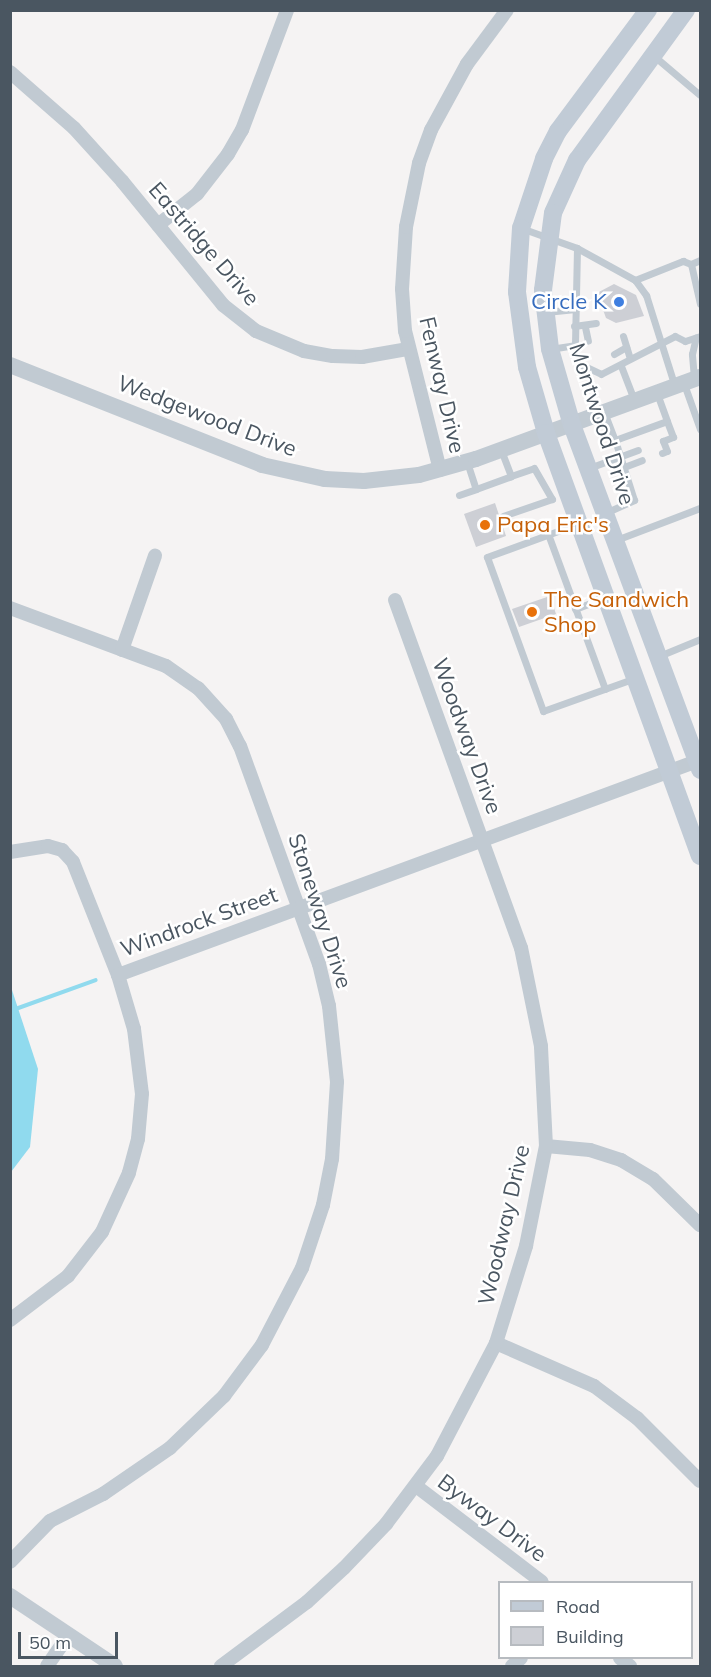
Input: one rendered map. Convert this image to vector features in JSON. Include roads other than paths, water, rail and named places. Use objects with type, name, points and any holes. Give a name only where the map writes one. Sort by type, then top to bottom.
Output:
[{"type":"main road","points":[[648,10],[558,131],[534,183],[521,228],[517,265],[522,340],[560,496],[580,523],[700,856]]},
{"type":"main road","name":"Montwood Drive","points":[[686,10],[577,160],[560,195],[548,237],[545,312],[550,349],[572,425],[699,764]]},
{"type":"main road","points":[[612,615],[640,605]]},
{"type":"street","name":"Fenway Drive","points":[[440,470],[408,349],[403,264],[419,163],[448,93],[507,10]]},
{"type":"street","points":[[158,225],[197,194],[228,154],[285,11]]},
{"type":"street","name":"Eastridge Drive","points":[[10,72],[74,128],[223,305],[273,340],[333,356],[362,357],[408,349]]},
{"type":"street","name":"Wedgewood Drive","points":[[10,366],[262,465],[293,474],[364,481],[440,470],[467,462],[688,382]]},
{"type":"street","points":[[122,650],[155,556]]},
{"type":"street","name":"Woodway Drive","points":[[221,1666],[307,1602],[344,1568],[416,1486],[460,1417],[496,1343],[526,1246],[546,1146],[545,1091],[536,1010],[521,948],[395,600]]},
{"type":"street","name":"Stoneway Drive","points":[[10,608],[122,650],[185,678],[225,719],[240,746],[301,907],[329,1006],[337,1082],[332,1159],[323,1205],[302,1268],[262,1345],[198,1424],[135,1474],[50,1521],[10,1562]]},
{"type":"street","name":"Windrock Street","points":[[118,975],[669,772],[699,764]]},
{"type":"street","points":[[10,852],[48,846],[70,856],[118,975],[134,1029],[141,1074],[140,1122],[129,1173],[109,1220],[88,1253],[46,1296],[10,1320]]},
{"type":"street","points":[[546,1146],[590,1150],[621,1160],[653,1179],[700,1225]]},
{"type":"street","points":[[496,1343],[594,1386],[637,1418],[700,1481]]},
{"type":"street","name":"Byway Drive","points":[[416,1486],[541,1581]]},
{"type":"street","points":[[10,1596],[115,1666]]},
{"type":"street","points":[[47,1666],[69,1635]]},
{"type":"lane","points":[[652,55],[700,95]]},
{"type":"lane","points":[[521,228],[577,248],[635,280],[646,295],[661,342],[688,382],[700,429]]},
{"type":"lane","points":[[577,248],[573,309],[576,358],[601,374],[621,366],[629,356],[675,336],[685,341],[699,340]]},
{"type":"lane","points":[[635,280],[683,261],[691,264],[700,260]]},
{"type":"lane","points":[[691,264],[699,286],[700,304]]},
{"type":"lane","points":[[545,312],[573,309]]},
{"type":"lane","points":[[574,326],[585,327],[596,323]]},
{"type":"lane","points":[[585,327],[588,341]]},
{"type":"lane","points":[[623,336],[629,356]]},
{"type":"lane","points":[[688,382],[692,354],[699,340]]},
{"type":"lane","points":[[550,349],[575,345]]},
{"type":"lane","points":[[614,354],[626,347]]},
{"type":"lane","points":[[621,366],[634,402]]},
{"type":"lane","points":[[657,393],[673,437],[661,442],[667,451],[662,453]]},
{"type":"lane","points":[[604,412],[634,500],[605,513]]},
{"type":"lane","points":[[615,440],[667,421]]},
{"type":"lane","points":[[501,450],[511,476]]},
{"type":"lane","points":[[589,468],[638,450]]},
{"type":"lane","points":[[624,467],[642,460]]},
{"type":"lane","points":[[467,462],[476,489]]},
{"type":"lane","points":[[459,495],[534,468],[560,496],[503,516]]},
{"type":"lane","points":[[616,540],[700,508]]},
{"type":"lane","points":[[580,523],[487,557],[543,711],[635,678]]},
{"type":"lane","points":[[548,534],[605,689]]},
{"type":"lane","points":[[575,609],[606,598]]},
{"type":"lane","points":[[659,656],[700,639]]},
{"type":"water","points":[[10,984],[38,1069],[30,1147],[11,1172]]},
{"type":"waterway","points":[[10,1011],[96,980]]},
{"type":"place","name":"Circle K","points":[[619,302]]},
{"type":"place","name":"Papa Eric's","points":[[485,525]]},
{"type":"place","name":"The Sandwich Shop","points":[[532,612]]}]
